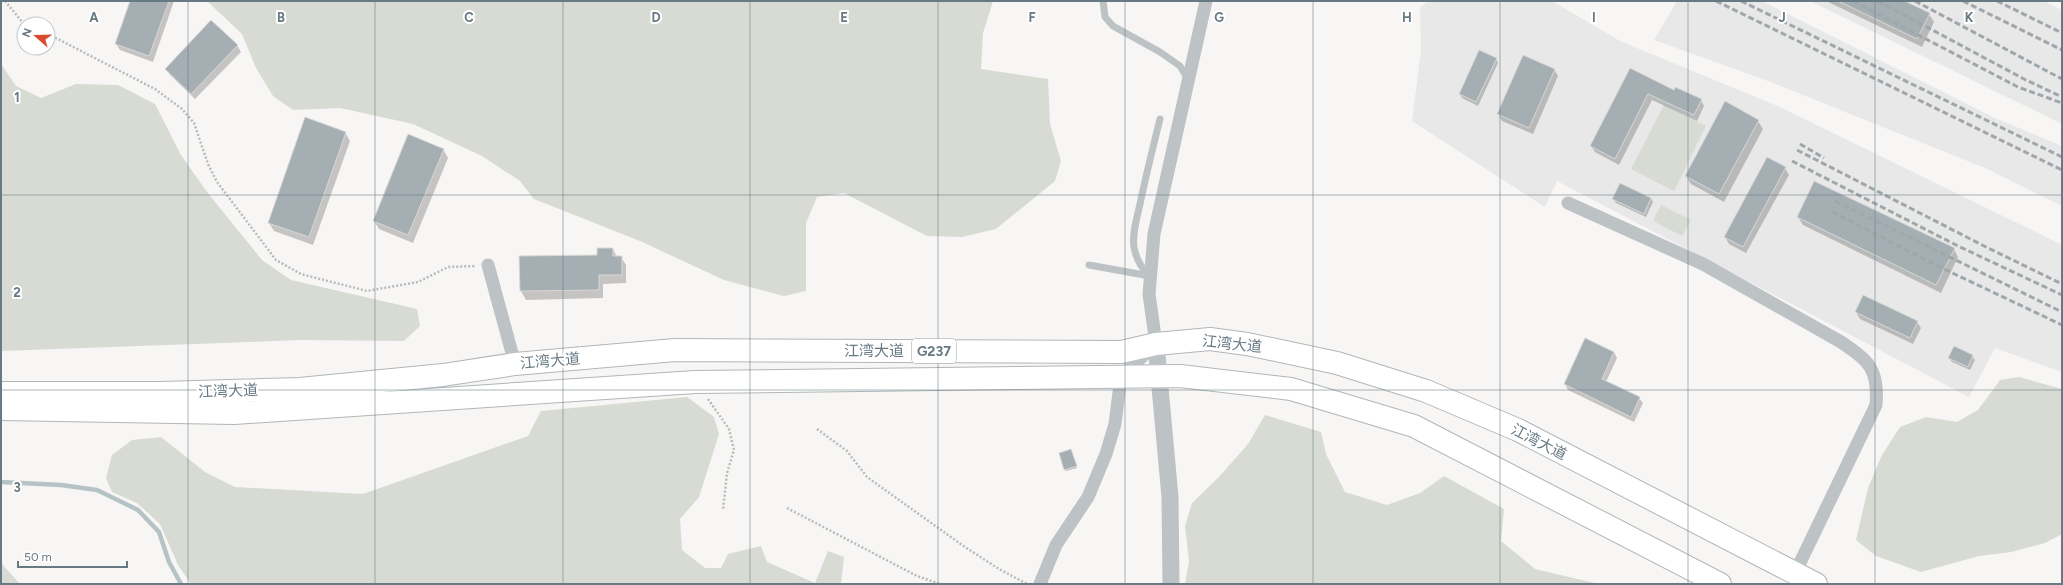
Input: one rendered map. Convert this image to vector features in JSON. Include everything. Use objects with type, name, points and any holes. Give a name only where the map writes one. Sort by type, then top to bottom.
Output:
[{"type":"highway","name":"江湾大道","points":[[1,393],[161,393],[300,389],[443,375],[516,364],[675,350],[1121,352],[1156,344],[1210,339],[1247,344],[1337,363],[1426,391],[1518,430],[1816,584]]},
{"type":"highway","name":"江湾大道","points":[[1,409],[234,413],[694,382],[1180,376],[1291,389],[1414,426],[1720,584]]},
{"type":"street","points":[[1171,584],[1170,497],[1156,344],[1149,294],[1154,234],[1206,1]]},
{"type":"street","points":[[1568,203],[1704,264],[1841,342],[1860,354],[1871,367],[1878,386],[1876,405],[1795,573]]},
{"type":"street","points":[[488,265],[516,364]]},
{"type":"street","points":[[1040,584],[1056,545],[1088,497],[1106,454],[1114,424],[1121,376],[1156,344]]},
{"type":"lane","points":[[1103,1],[1105,17],[1113,26],[1160,52],[1180,66],[1189,80]]},
{"type":"lane","points":[[1151,276],[1144,270],[1139,262],[1134,247],[1134,230],[1146,173],[1160,119]]},
{"type":"lane","points":[[1090,265],[1151,276]]},
{"type":"path","points":[[5,1],[16,16]]},
{"type":"path","points":[[56,38],[155,89],[182,109],[194,123],[208,164],[217,182],[276,260],[301,274],[367,291],[418,282],[448,267],[488,265]]},
{"type":"path","points":[[694,382],[729,429],[734,450],[727,473],[723,510]]},
{"type":"path","points":[[817,429],[847,451],[867,477],[962,545],[999,569],[1027,584]]},
{"type":"path","points":[[787,508],[917,576],[940,584]]},
{"type":"shaded area","points":[[207,1],[993,1],[983,33],[981,69],[1048,79],[1050,124],[1061,161],[1055,181],[996,229],[962,237],[927,236],[844,193],[817,197],[806,223],[806,291],[784,296],[724,280],[640,241],[534,199],[520,181],[482,156],[413,124],[340,108],[293,110],[273,96],[256,68],[242,34]]},
{"type":"shaded area","points":[[1428,1],[1552,1],[1620,41],[1780,107],[2062,245],[2062,372],[1995,348],[1969,397],[1557,181],[1545,207],[1412,121],[1421,50],[1420,7]]},
{"type":"shaded area","points":[[1677,1],[1762,1],[1997,119],[2062,146],[2062,206],[1985,168],[1768,81],[1654,40]]},
{"type":"shaded area","points":[[1810,1],[2044,1],[2062,10],[2062,124]]},
{"type":"shaded area","points":[[1,64],[16,86],[41,98],[76,84],[118,85],[155,104],[181,155],[207,192],[262,260],[291,280],[417,309],[420,326],[404,341],[301,340],[1,351]]},
{"type":"shaded area","points":[[1664,105],[1706,126],[1674,191],[1631,169]]},
{"type":"shaded area","points":[[1661,205],[1691,220],[1682,236],[1653,221]]},
{"type":"shaded area","points":[[2019,377],[2062,389],[2062,534],[2045,543],[2011,552],[1979,556],[1921,572],[1876,556],[1856,540],[1868,488],[1882,455],[1900,427],[1926,417],[1957,422],[1978,410],[2000,380]]},
{"type":"shaded area","points":[[687,397],[714,417],[719,434],[699,497],[680,519],[682,550],[705,568],[721,568],[728,554],[761,546],[767,562],[815,583],[828,551],[844,557],[841,584],[191,584],[178,565],[160,524],[137,503],[112,492],[106,478],[112,455],[132,440],[161,437],[205,472],[235,487],[363,494],[528,436],[541,411]]},
{"type":"shaded area","points":[[1265,415],[1321,432],[1326,454],[1345,492],[1387,505],[1420,493],[1444,476],[1504,509],[1501,541],[1535,569],[1599,584],[1185,584],[1189,561],[1185,526],[1192,503],[1219,477],[1248,444]]},
{"type":"shaded area","points":[[1,563],[20,584],[1,584]]},
{"type":"building","points":[[130,1],[169,1],[149,56],[115,44]]},
{"type":"building","points":[[1838,1],[1905,1],[1930,13],[1917,39]]},
{"type":"building","points":[[211,20],[238,45],[191,94],[165,69]]},
{"type":"building","points":[[1479,50],[1497,58],[1476,102],[1459,94]]},
{"type":"building","points":[[1523,55],[1555,69],[1529,128],[1497,114]]},
{"type":"building","points":[[1630,68],[1674,90],[1675,87],[1702,99],[1694,115],[1648,94],[1615,159],[1590,146]]},
{"type":"building","points":[[1725,101],[1759,120],[1719,194],[1685,176]]},
{"type":"building","points":[[305,117],[346,132],[309,237],[268,223]]},
{"type":"building","points":[[408,134],[444,149],[408,235],[373,221]]},
{"type":"building","points":[[1767,157],[1786,167],[1743,247],[1724,237]]},
{"type":"building","points":[[1814,181],[1955,248],[1936,285],[1797,217]]},
{"type":"building","points":[[1620,183],[1651,198],[1644,214],[1612,199]]},
{"type":"building","points":[[597,248],[613,248],[613,256],[622,256],[622,275],[599,275],[599,290],[520,291],[519,256],[597,255]]},
{"type":"building","points":[[1863,295],[1918,321],[1910,338],[1855,312]]},
{"type":"building","points":[[1585,338],[1614,352],[1602,379],[1640,397],[1631,417],[1564,384]]},
{"type":"building","points":[[1954,346],[1973,355],[1968,367],[1948,358]]},
{"type":"building","points":[[1071,449],[1077,466],[1064,470],[1059,453]]},
{"type":"waterway","points":[[1,482],[61,485],[97,490],[138,510],[159,532],[169,562],[181,584]]},
{"type":"railway","points":[[1716,1],[2062,170]]},
{"type":"railway","points":[[1741,1],[2062,157]]},
{"type":"railway","points":[[1853,1],[2018,87],[2062,103]]},
{"type":"railway","points":[[1878,1],[2024,79],[2062,97]]},
{"type":"railway","points":[[1915,1],[2062,79]]},
{"type":"railway","points":[[1963,1],[2062,50]]},
{"type":"railway","points":[[1997,1],[2062,33]]},
{"type":"railway","points":[[1800,144],[1824,158]]},
{"type":"railway","points":[[1797,150],[1988,248],[2062,284]]},
{"type":"railway","points":[[1792,161],[1958,246],[2062,295]]},
{"type":"railway","points":[[1835,201],[2062,312]]},
{"type":"railway","points":[[1832,212],[1944,269],[2062,325]]}]
